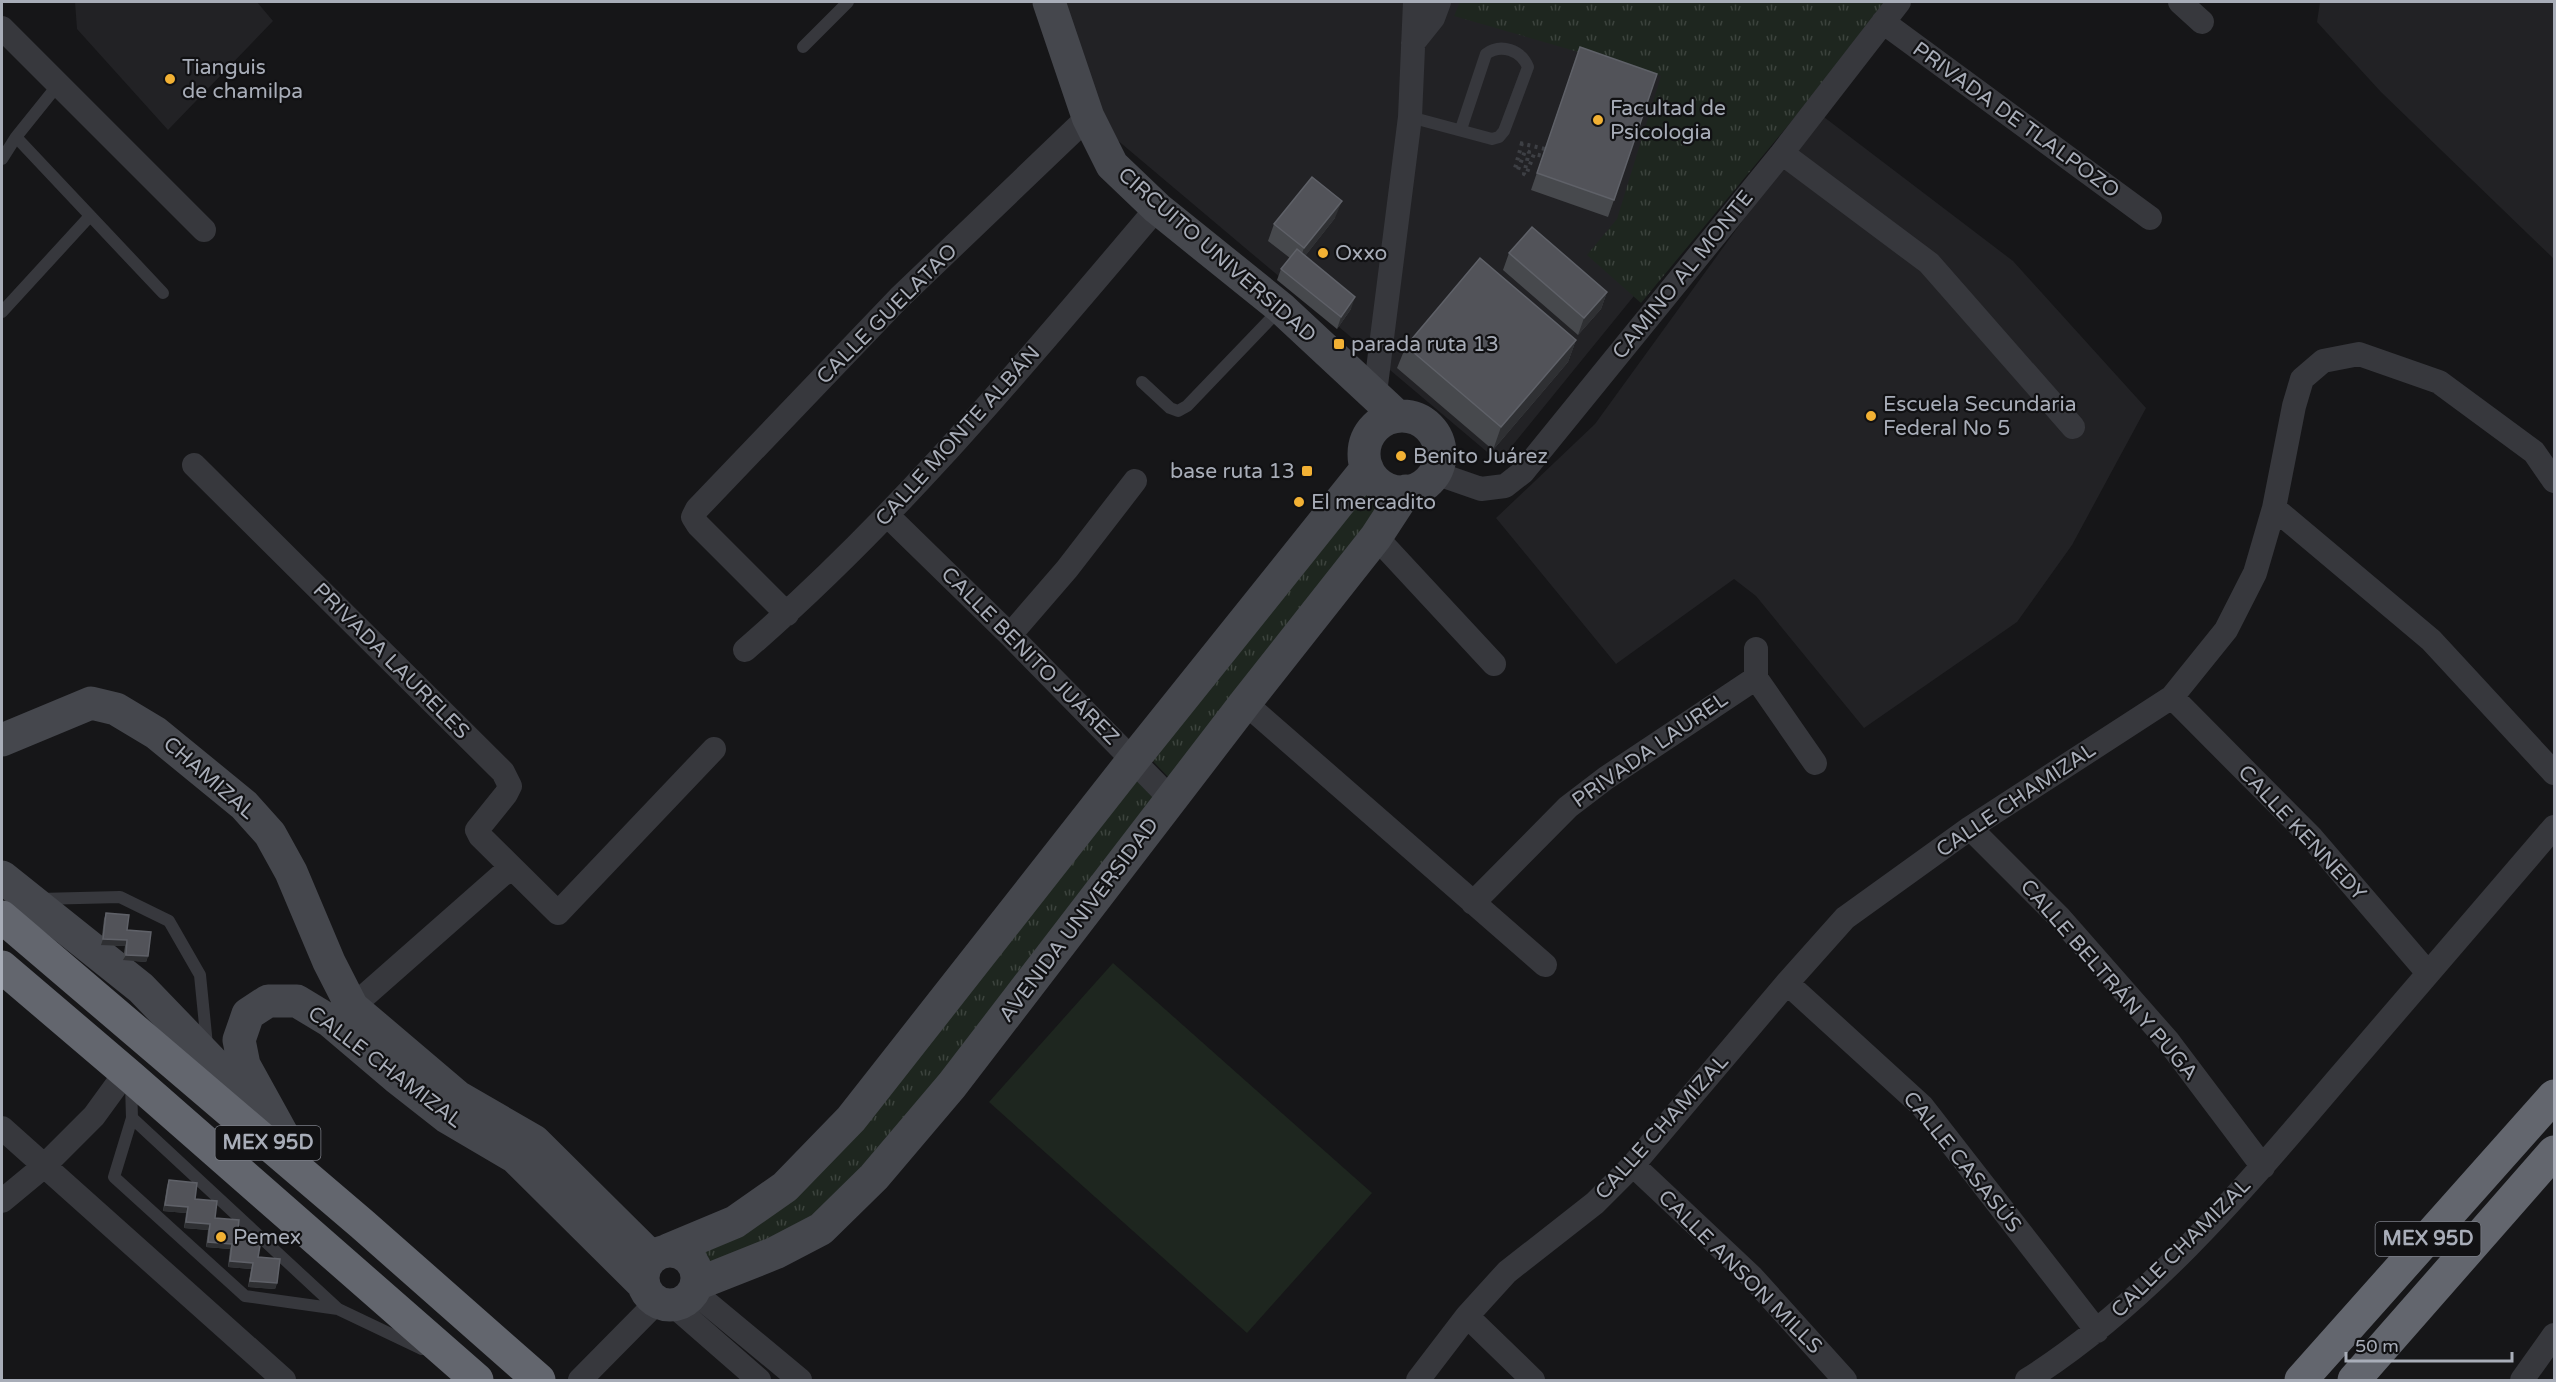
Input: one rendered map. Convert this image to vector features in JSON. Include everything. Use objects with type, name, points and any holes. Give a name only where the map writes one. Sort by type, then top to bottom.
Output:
[{"type":"highway","name":"MEX 95D","points":[[2,917],[362,1224],[539,1380]]},
{"type":"highway","name":"MEX 95D","points":[[2,968],[128,1075],[469,1374]]},
{"type":"highway","name":"MEX 95D","points":[[2301,1380],[2554,1096]]},
{"type":"highway","name":"MEX 95D","points":[[2354,1380],[2554,1152]]},
{"type":"street","name":"CIRCUITO UNIVERSIDAD","points":[[1049,2],[1088,117],[1112,165],[1157,208],[1281,308],[1386,404]]},
{"type":"street","points":[[1386,404],[1420,420],[1437,438],[1440,450],[1435,473],[1418,488],[1406,491],[1383,486],[1373,478],[1367,468],[1365,450],[1369,434],[1381,422],[1386,404],[1410,117],[1415,2]]},
{"type":"street","points":[[1413,43],[1433,18],[1440,2]]},
{"type":"street","name":"CAMINO AL MONTE","points":[[1435,473],[1481,489],[1505,486],[1524,472],[1782,153],[1899,2]]},
{"type":"street","points":[[2180,2],[2202,22]]},
{"type":"street","name":"PRIVADA DE TLALPOZO","points":[[1883,22],[2150,218]]},
{"type":"street","points":[[2,28],[57,86],[204,230]]},
{"type":"street","name":"CALLE GUELATAO","points":[[787,614],[698,525],[693,517],[697,509],[899,298],[1088,117]]},
{"type":"street","points":[[1782,153],[1929,263],[2073,427]]},
{"type":"street","name":"CALLE MONTE ALBÁN","points":[[745,650],[787,614],[887,515],[1016,374],[1157,208]]},
{"type":"street","name":"CALLE CHAMIZAL","points":[[1418,1380],[1467,1316],[1507,1272],[1595,1203],[1633,1165],[1845,918],[1970,828],[2172,697],[2226,630],[2255,573],[2274,508],[2289,426],[2302,379],[2323,362],[2360,354],[2439,382],[2534,452],[2554,481]]},
{"type":"street","name":"PRIVADA LAURELES","points":[[194,465],[503,772],[510,786],[477,830],[511,867]]},
{"type":"street","points":[[580,1380],[669,1282],[735,1222],[785,1187],[851,1119],[1133,760],[1367,468]]},
{"type":"street","points":[[1010,635],[1067,568],[1135,481]]},
{"type":"street","name":"AVENIDA UNIVERSIDAD","points":[[669,1282],[775,1253],[821,1229],[874,1177],[959,1076],[1245,703],[1376,537],[1406,491]]},
{"type":"street","points":[[2274,508],[2431,640],[2554,773]]},
{"type":"street","name":"CALLE BENITO JUÁREZ","points":[[887,515],[1010,635],[1171,799]]},
{"type":"street","points":[[1376,537],[1494,664]]},
{"type":"street","points":[[1756,650],[1756,678],[1815,763]]},
{"type":"street","name":"PRIVADA LAUREL","points":[[1473,903],[1568,807],[1606,778],[1756,678]]},
{"type":"street","name":"CALLE KENNEDY","points":[[2172,697],[2312,838],[2428,973]]},
{"type":"street","name":"CHAMIZAL","points":[[2,740],[91,703],[116,708],[156,733],[244,805],[270,834],[291,872],[329,962],[341,1014]]},
{"type":"street","points":[[1245,703],[1545,964]]},
{"type":"street","points":[[341,1014],[511,867],[558,913],[714,749]]},
{"type":"street","name":"CALLE CHAMIZAL","points":[[2027,1380],[2097,1331],[2158,1276],[2263,1167],[2554,827]]},
{"type":"street","name":"CALLE BELTRÁN Y PUGA","points":[[1970,828],[2059,917],[2168,1041],[2263,1167]]},
{"type":"street","points":[[2,877],[141,988],[208,1055],[362,1224]]},
{"type":"street","name":"CALLE CASASÚS","points":[[1787,983],[1922,1107],[2097,1331]]},
{"type":"street","name":"CALLE CHAMIZAL","points":[[286,1141],[244,1065],[239,1040],[248,1014],[268,1001],[297,1001],[341,1014],[396,1077],[447,1117],[515,1157],[669,1282],[800,1380]]},
{"type":"street","points":[[2,1201],[43,1167],[94,1116],[128,1075]]},
{"type":"street","points":[[2,1128],[284,1380]]},
{"type":"street","name":"CALLE ANSON MILLS","points":[[1633,1165],[1752,1277],[1845,1380]]},
{"type":"street","name":"CALLE CHAMIZAL","points":[[669,1282],[759,1380]]},
{"type":"street","points":[[1467,1316],[1533,1380]]},
{"type":"street","points":[[2522,1380],[2554,1335]]},
{"type":"lane","points":[[803,47],[848,2]]},
{"type":"lane","points":[[1410,117],[1492,138],[1499,137],[1504,131],[1528,67],[1524,58],[1509,50],[1494,48],[1486,54],[1461,129]]},
{"type":"lane","points":[[2,159],[16,137],[57,86]]},
{"type":"lane","points":[[16,137],[163,293]]},
{"type":"lane","points":[[2,312],[90,216]]},
{"type":"lane","points":[[1142,382],[1170,408],[1178,411],[1187,406],[1281,308]]},
{"type":"lane","points":[[31,899],[120,897],[169,921],[200,975],[208,1055]]},
{"type":"lane","points":[[128,1075],[132,1118],[114,1177],[245,1296],[338,1309]]},
{"type":"lane","points":[[132,1118],[338,1309],[469,1374]]},
{"type":"path","points":[[1543,156],[1534,154],[1526,175],[1524,174],[1529,152],[1525,151],[1518,170],[1515,168],[1523,143],[1545,149]]},
{"type":"shaded area","name":"Tianguis de chamilpa","points":[[75,2],[257,2],[273,21],[168,130],[77,29]]},
{"type":"shaded area","points":[[1062,2],[1873,2],[1499,462],[1116,139],[1105,123]]},
{"type":"shaded area","points":[[2320,2],[2554,2],[2554,259],[2381,92],[2337,44],[2317,22]]},
{"type":"shaded area","name":"Escuela Secundaria Federal No 5","points":[[1820,114],[2013,261],[2146,408],[2072,545],[2017,622],[1864,728],[1756,596],[1734,579],[1616,664],[1496,518],[1595,424]]},
{"type":"green space","points":[[1460,2],[1890,2],[1641,303],[1587,255],[1617,219],[1661,76],[1454,16]]},
{"type":"green space","points":[[1364,482],[1389,503],[1171,780],[1149,757]]},
{"type":"green space","points":[[1135,773],[1161,802],[888,1150],[812,1225],[708,1270],[697,1246],[785,1199]]},
{"type":"green space","points":[[1113,963],[1372,1193],[1247,1333],[989,1102]]},
{"type":"building","name":"Facultad de Psicologia","points":[[1580,47],[1657,74],[1614,200],[1537,173]]},
{"type":"building","points":[[1312,177],[1342,201],[1304,248],[1274,224]]},
{"type":"building","points":[[1532,227],[1607,292],[1584,318],[1509,253]]},
{"type":"building","points":[[1297,249],[1355,297],[1341,317],[1281,269]]},
{"type":"building","points":[[1480,258],[1576,340],[1501,427],[1406,346]]},
{"type":"building","points":[[106,913],[129,915],[127,930],[151,932],[148,956],[126,955],[127,940],[103,939]]},
{"type":"building","name":"Pemex","points":[[169,1180],[197,1183],[195,1199],[217,1201],[215,1218],[239,1220],[237,1238],[261,1240],[258,1257],[280,1259],[277,1283],[250,1281],[253,1263],[230,1261],[232,1244],[208,1242],[210,1224],[186,1222],[188,1207],[165,1205]]},
{"type":"place","name":"Tianguis de chamilpa","points":[[170,79]]},
{"type":"place","name":"Facultad de Psicologia","points":[[1598,120]]},
{"type":"place","name":"Oxxo","points":[[1323,253]]},
{"type":"place","name":"parada ruta 13","points":[[1339,344]]},
{"type":"place","name":"Escuela Secundaria Federal No 5","points":[[1871,416]]},
{"type":"place","name":"Benito Juárez","points":[[1401,456]]},
{"type":"place","name":"base ruta 13","points":[[1307,471]]},
{"type":"place","name":"El mercadito","points":[[1299,502]]},
{"type":"place","name":"Pemex","points":[[221,1237]]}]
